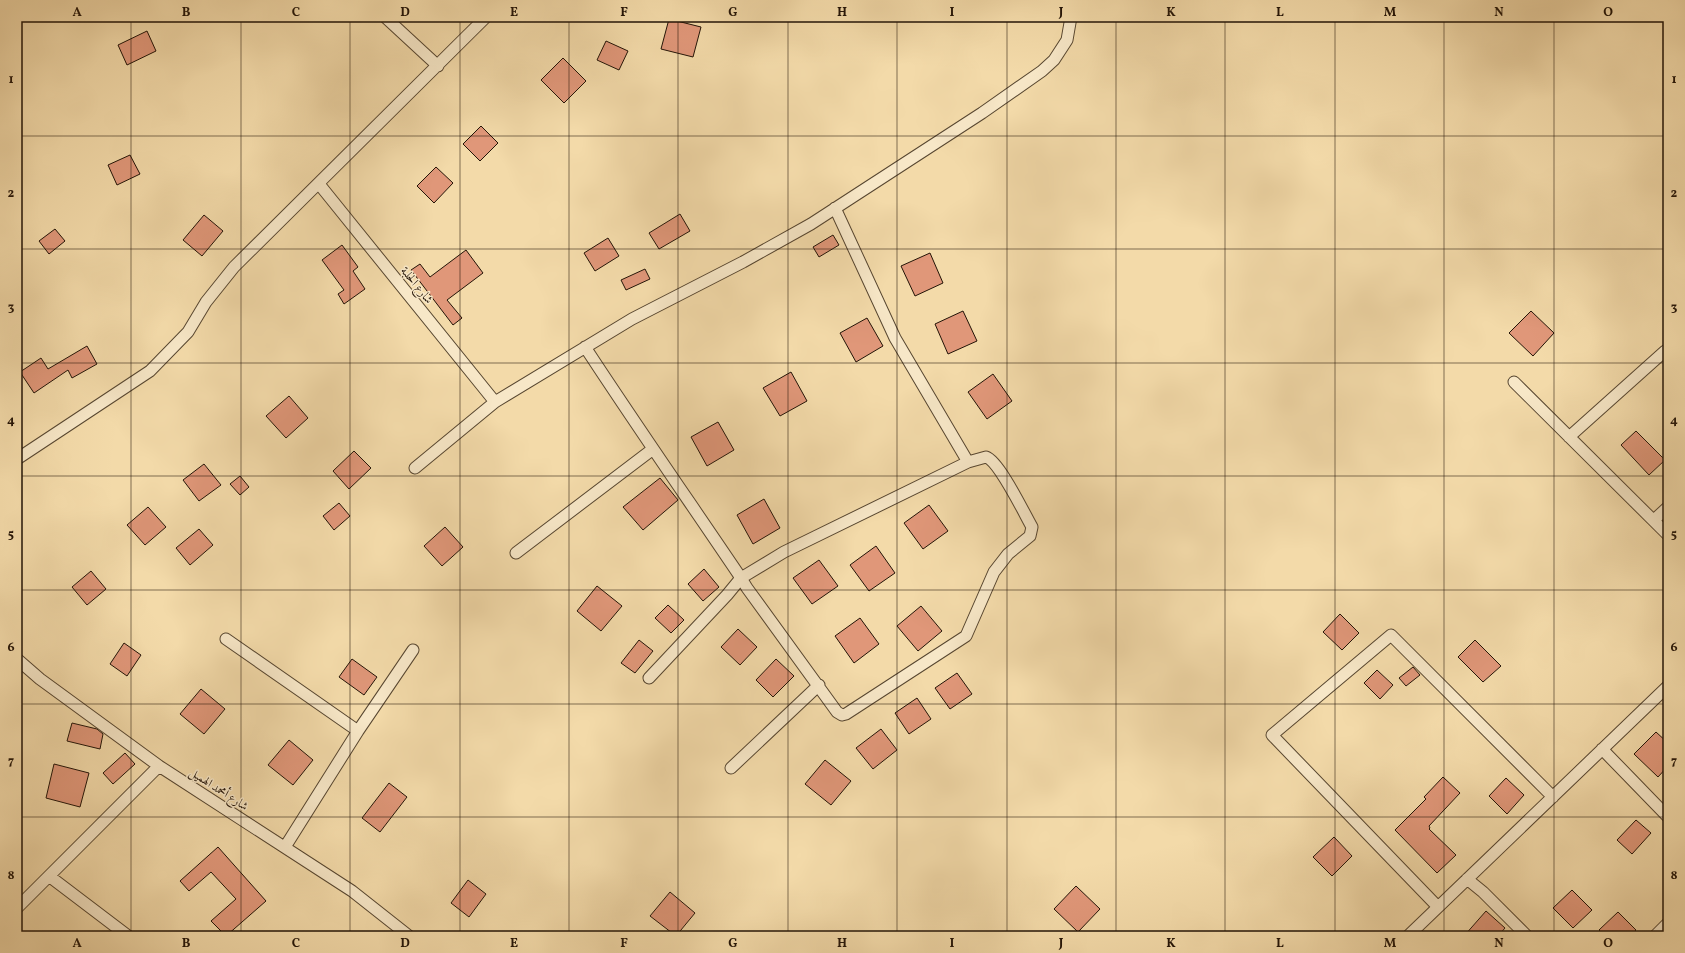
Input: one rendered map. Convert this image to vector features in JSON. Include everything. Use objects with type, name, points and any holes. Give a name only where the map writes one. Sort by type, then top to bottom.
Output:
[{"type":"street","points":[[385,17],[438,66]]},
{"type":"street","points":[[17,459],[150,371],[188,332],[206,302],[234,268],[486,17]]},
{"type":"street","points":[[415,468],[496,402],[632,319],[743,262],[811,224],[982,113],[1042,71],[1054,60],[1067,40],[1071,17]]},
{"type":"street","name":"شارع الحلبة","points":[[319,184],[496,402]]},
{"type":"street","points":[[834,208],[896,338],[968,462]]},
{"type":"street","points":[[585,347],[741,578],[837,712],[844,715],[966,636],[994,572],[1008,554],[1030,536],[1032,527],[1001,472],[991,460],[986,457],[968,462],[784,552],[741,578],[727,596],[649,678]]},
{"type":"street","points":[[1569,437],[1665,351],[1668,354]]},
{"type":"street","points":[[1514,382],[1668,535]]},
{"type":"street","points":[[516,553],[653,449]]},
{"type":"street","points":[[1654,520],[1668,507]]},
{"type":"street","points":[[1438,907],[1272,735],[1391,635],[1553,797]]},
{"type":"street","points":[[226,639],[358,731]]},
{"type":"street","points":[[285,847],[358,731],[413,650]]},
{"type":"street","name":"شارع أمحمد الهميل","points":[[17,660],[40,679],[159,766],[352,891],[409,936]]},
{"type":"street","points":[[731,768],[819,685]]},
{"type":"street","points":[[1408,936],[1668,686]]},
{"type":"street","points":[[1602,749],[1668,817]]},
{"type":"street","points":[[17,908],[159,766]]},
{"type":"street","points":[[49,876],[128,936]]},
{"type":"street","points":[[1467,879],[1483,892],[1527,936]]},
{"type":"street","points":[[1655,936],[1668,923]]},
{"type":"building","points":[[669,19],[701,27],[693,57],[661,49]]},
{"type":"building","points":[[147,31],[156,51],[127,65],[118,45]]},
{"type":"building","points":[[606,41],[628,51],[619,70],[597,60]]},
{"type":"building","points":[[563,58],[586,81],[564,103],[541,80]]},
{"type":"building","points":[[481,126],[498,143],[480,161],[463,144]]},
{"type":"building","points":[[130,155],[140,174],[117,185],[108,165]]},
{"type":"building","points":[[436,167],[453,183],[434,203],[417,186]]},
{"type":"building","points":[[680,214],[690,231],[659,249],[649,233]]},
{"type":"building","points":[[204,215],[223,231],[202,256],[183,240]]},
{"type":"building","points":[[55,229],[65,241],[49,254],[39,241]]},
{"type":"building","points":[[833,235],[839,245],[819,257],[813,247]]},
{"type":"building","points":[[608,238],[619,256],[595,271],[584,253]]},
{"type":"building","points":[[342,245],[358,267],[353,271],[365,289],[344,304],[338,294],[344,290],[322,260]]},
{"type":"building","points":[[466,250],[483,273],[447,300],[462,318],[453,325],[411,270],[420,264],[430,277]]},
{"type":"building","points":[[930,253],[943,283],[915,296],[901,266]]},
{"type":"building","points":[[645,269],[650,279],[626,290],[621,280]]},
{"type":"building","points":[[963,311],[977,341],[948,354],[935,324]]},
{"type":"building","points":[[1531,311],[1554,333],[1533,356],[1509,333]]},
{"type":"building","points":[[867,318],[883,346],[856,362],[840,333]]},
{"type":"building","points":[[87,346],[97,364],[72,378],[68,370],[34,393],[20,372],[41,358],[48,369]]},
{"type":"building","points":[[791,372],[807,401],[780,416],[763,388]]},
{"type":"building","points":[[993,374],[1012,401],[987,419],[968,392]]},
{"type":"building","points":[[289,396],[308,418],[286,438],[266,416]]},
{"type":"building","points":[[718,422],[734,450],[707,466],[691,437]]},
{"type":"building","points":[[1636,431],[1665,460],[1649,475],[1621,445]]},
{"type":"building","points":[[354,451],[371,468],[349,489],[333,471]]},
{"type":"building","points":[[204,464],[221,485],[199,501],[183,480]]},
{"type":"building","points":[[240,476],[249,487],[240,495],[230,484]]},
{"type":"building","points":[[660,478],[678,500],[643,530],[623,507]]},
{"type":"building","points":[[764,499],[780,528],[753,544],[737,515]]},
{"type":"building","points":[[339,503],[350,516],[334,530],[323,516]]},
{"type":"building","points":[[929,505],[948,531],[923,549],[904,523]]},
{"type":"building","points":[[148,507],[166,527],[145,545],[127,525]]},
{"type":"building","points":[[445,527],[463,547],[442,566],[424,546]]},
{"type":"building","points":[[199,529],[213,545],[190,565],[176,548]]},
{"type":"building","points":[[876,546],[895,573],[869,591],[850,565]]},
{"type":"building","points":[[819,560],[838,586],[812,604],[793,578]]},
{"type":"building","points":[[704,569],[719,587],[703,601],[688,584]]},
{"type":"building","points":[[91,571],[106,589],[87,605],[72,587]]},
{"type":"building","points":[[597,586],[622,606],[601,631],[577,611]]},
{"type":"building","points":[[668,605],[684,620],[671,633],[655,618]]},
{"type":"building","points":[[921,606],[942,631],[918,651],[897,626]]},
{"type":"building","points":[[1340,614],[1359,633],[1342,650],[1323,632]]},
{"type":"building","points":[[860,618],[879,644],[854,663],[835,636]]},
{"type":"building","points":[[738,629],[757,647],[740,665],[721,647]]},
{"type":"building","points":[[639,640],[653,651],[635,673],[621,663]]},
{"type":"building","points":[[1475,640],[1501,666],[1483,682],[1458,657]]},
{"type":"building","points":[[124,643],[141,655],[127,676],[110,664]]},
{"type":"building","points":[[352,659],[377,677],[364,695],[339,677]]},
{"type":"building","points":[[776,659],[794,676],[773,697],[756,680]]},
{"type":"building","points":[[1413,667],[1420,675],[1406,686],[1399,678]]},
{"type":"building","points":[[1377,670],[1393,685],[1380,699],[1364,683]]},
{"type":"building","points":[[957,673],[972,694],[950,709],[935,688]]},
{"type":"building","points":[[201,689],[225,709],[204,734],[180,714]]},
{"type":"building","points":[[917,698],[931,719],[909,734],[895,713]]},
{"type":"building","points":[[72,723],[97,729],[103,734],[100,749],[67,741]]},
{"type":"building","points":[[881,729],[897,750],[873,769],[856,748]]},
{"type":"building","points":[[1656,732],[1668,743],[1668,766],[1658,777],[1634,754]]},
{"type":"building","points":[[289,740],[313,760],[293,785],[268,765]]},
{"type":"building","points":[[125,753],[135,764],[113,784],[103,773]]},
{"type":"building","points":[[825,760],[851,781],[831,805],[805,784]]},
{"type":"building","points":[[54,764],[89,773],[80,807],[46,798]]},
{"type":"building","points":[[1443,777],[1460,793],[1429,826],[1429,829],[1456,855],[1437,873],[1395,830],[1426,799],[1424,797]]},
{"type":"building","points":[[1506,778],[1524,795],[1507,814],[1489,796]]},
{"type":"building","points":[[389,783],[407,797],[380,832],[362,818]]},
{"type":"building","points":[[1636,820],[1651,833],[1632,854],[1617,840]]},
{"type":"building","points":[[1334,837],[1352,856],[1332,876],[1313,857]]},
{"type":"building","points":[[218,847],[266,901],[226,936],[211,921],[236,899],[211,872],[189,891],[180,881]]},
{"type":"building","points":[[468,880],[486,894],[469,917],[451,903]]},
{"type":"building","points":[[1076,886],[1100,909],[1078,932],[1054,909]]},
{"type":"building","points":[[1572,890],[1592,910],[1573,928],[1553,908]]},
{"type":"building","points":[[670,892],[695,913],[676,936],[650,916]]},
{"type":"building","points":[[1486,911],[1505,928],[1498,936],[1464,936]]},
{"type":"building","points":[[1618,912],[1636,930],[1630,936],[1605,936],[1599,930]]}]
